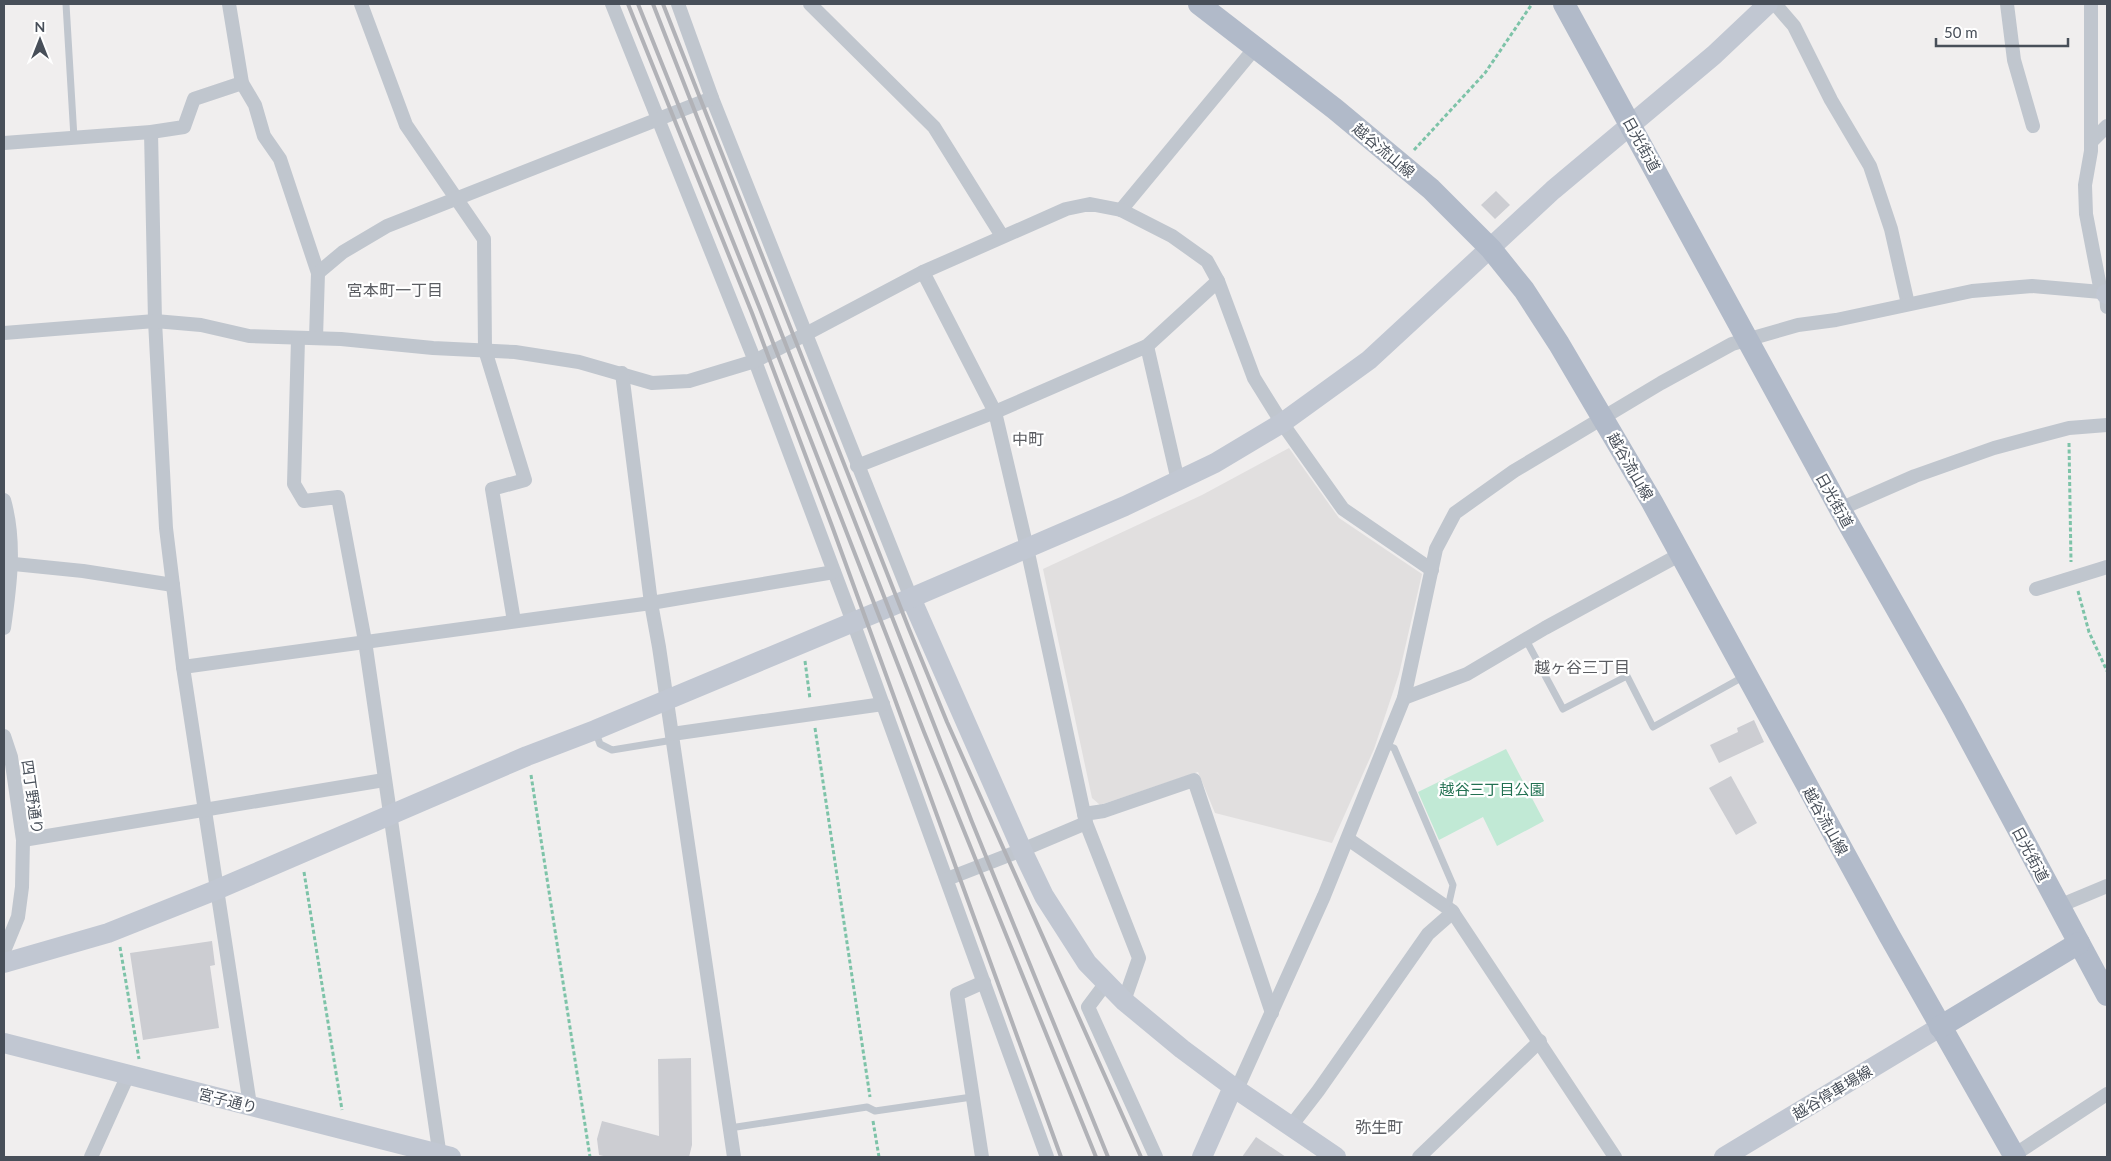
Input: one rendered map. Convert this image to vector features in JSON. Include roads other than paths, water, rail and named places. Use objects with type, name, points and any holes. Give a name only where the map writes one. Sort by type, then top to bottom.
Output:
[{"type":"main road","name":"越谷流山線","points":[[1199,4],[1335,109],[1431,189],[1491,249],[1534,304],[1603,417],[1681,554],[1940,1027],[2014,1156]]},
{"type":"main road","name":"日光街道","points":[[1564,4],[1749,339],[1840,509],[1954,710],[2107,995]]},
{"type":"main road","points":[[1940,1027],[2079,943]]},
{"type":"street","points":[[229,4],[242,83],[255,105],[264,136],[280,159],[318,273],[316,338]]},
{"type":"street","points":[[361,4],[406,125],[484,239],[485,350],[525,480],[492,489],[514,621]]},
{"type":"street","points":[[612,4],[657,121],[755,361],[853,622],[1047,1157]]},
{"type":"street","points":[[678,4],[712,98],[804,333],[911,598],[1044,896],[1087,963],[1124,1001],[1235,1088],[1336,1157]]},
{"type":"street","points":[[810,4],[902,93],[934,127],[1002,236]]},
{"type":"street","points":[[4,964],[108,933],[216,890],[392,816],[527,756],[595,730],[911,598],[1215,463],[1282,423],[1369,360],[1553,190],[1714,55],[1768,4]]},
{"type":"street","points":[[1774,4],[1794,26],[1831,100],[1870,166],[1891,229],[1908,304]]},
{"type":"street","points":[[2007,4],[2014,60],[2033,126]]},
{"type":"street","points":[[1202,1157],[1272,1012],[1348,839],[1404,698],[1436,549],[1455,513],[1514,471],[1603,417],[1732,344],[1798,325],[1836,320],[1972,291],[2007,287],[2057,287],[2105,297],[2086,214],[2085,185],[2092,141],[2092,4]]},
{"type":"street","points":[[1121,210],[1255,48]]},
{"type":"street","points":[[4,143],[151,132],[184,127],[194,99],[242,83]]},
{"type":"street","points":[[318,273],[343,252],[387,226],[712,98]]},
{"type":"street","points":[[2092,141],[2107,126]]},
{"type":"street","points":[[151,132],[156,321],[166,528],[183,667],[250,1105]]},
{"type":"street","points":[[4,333],[156,321],[201,325],[249,336],[298,339],[316,338],[485,350],[579,362],[652,383],[689,381],[755,361],[804,333],[923,272],[1066,208],[1090,204],[1121,210],[1172,236],[1207,261],[1218,281],[1254,378],[1282,423],[1343,508],[1432,570]]},
{"type":"street","points":[[923,272],[995,412],[1027,548],[1085,818],[1139,958],[1124,1001]]},
{"type":"street","points":[[857,466],[995,412],[1148,346],[1218,281]]},
{"type":"street","points":[[298,339],[294,484],[304,501],[338,497],[365,641],[384,780],[392,816],[444,1156]]},
{"type":"street","points":[[1148,346],[1178,480]]},
{"type":"street","points":[[622,373],[651,603],[734,1157]]},
{"type":"street","points":[[1840,509],[1914,476],[2019,441],[2068,428],[2107,425]]},
{"type":"street","points":[[4,500],[10,533],[4,628]]},
{"type":"street","points":[[1404,698],[1467,674],[1681,554]]},
{"type":"street","points":[[8,563],[83,571],[173,585]]},
{"type":"street","points":[[2036,589],[2107,567]]},
{"type":"street","points":[[183,667],[651,603],[834,572]]},
{"type":"street","points":[[672,737],[883,704]]},
{"type":"street","name":"四丁野通り","points":[[4,736],[11,757],[23,840],[22,887],[18,917],[4,950]]},
{"type":"street","points":[[23,840],[384,780]]},
{"type":"street","points":[[947,879],[1022,850],[1085,818],[1194,780],[1272,1012]]},
{"type":"street","points":[[1348,839],[1450,909],[1540,1041],[1615,1157]]},
{"type":"street","points":[[2059,906],[2107,886]]},
{"type":"street","points":[[1291,1126],[1428,934],[1450,909]]},
{"type":"street","points":[[982,1157],[956,994],[984,982]]},
{"type":"street","points":[[1106,983],[1088,1007],[1156,1157]]},
{"type":"street","name":"越谷停車場線","points":[[1724,1157],[1940,1027]]},
{"type":"street","points":[[1419,1157],[1540,1041]]},
{"type":"street","name":"宮子通り","points":[[4,1043],[444,1156]]},
{"type":"street","points":[[91,1157],[136,1077]]},
{"type":"street","points":[[2014,1156],[2107,1094]]},
{"type":"lane","points":[[66,4],[74,138]]},
{"type":"lane","points":[[1526,640],[1563,709],[1627,676],[1653,727],[1746,675]]},
{"type":"lane","points":[[595,730],[600,744],[612,750],[672,737]]},
{"type":"lane","points":[[1385,745],[1394,748],[1453,885],[1450,909]]},
{"type":"lane","points":[[730,1128],[867,1107],[875,1110],[972,1097]]},
{"type":"railway","points":[[628,4],[752,313],[832,526],[1061,1157]]},
{"type":"railway","points":[[638,4],[760,309],[924,732],[1096,1157]]},
{"type":"railway","points":[[653,4],[972,822],[1108,1157]]},
{"type":"railway","points":[[663,4],[947,722],[1141,1157]]},
{"type":"district","name":"宮本町一丁目","points":[[395,289]]},
{"type":"district","name":"中町","points":[[1028,438]]},
{"type":"district","name":"越ヶ谷三丁目","points":[[1582,666]]},
{"type":"district","name":"弥生町","points":[[1379,1126]]},
{"type":"park label","name":"越谷三丁目公園","points":[[1492,789]]}]
